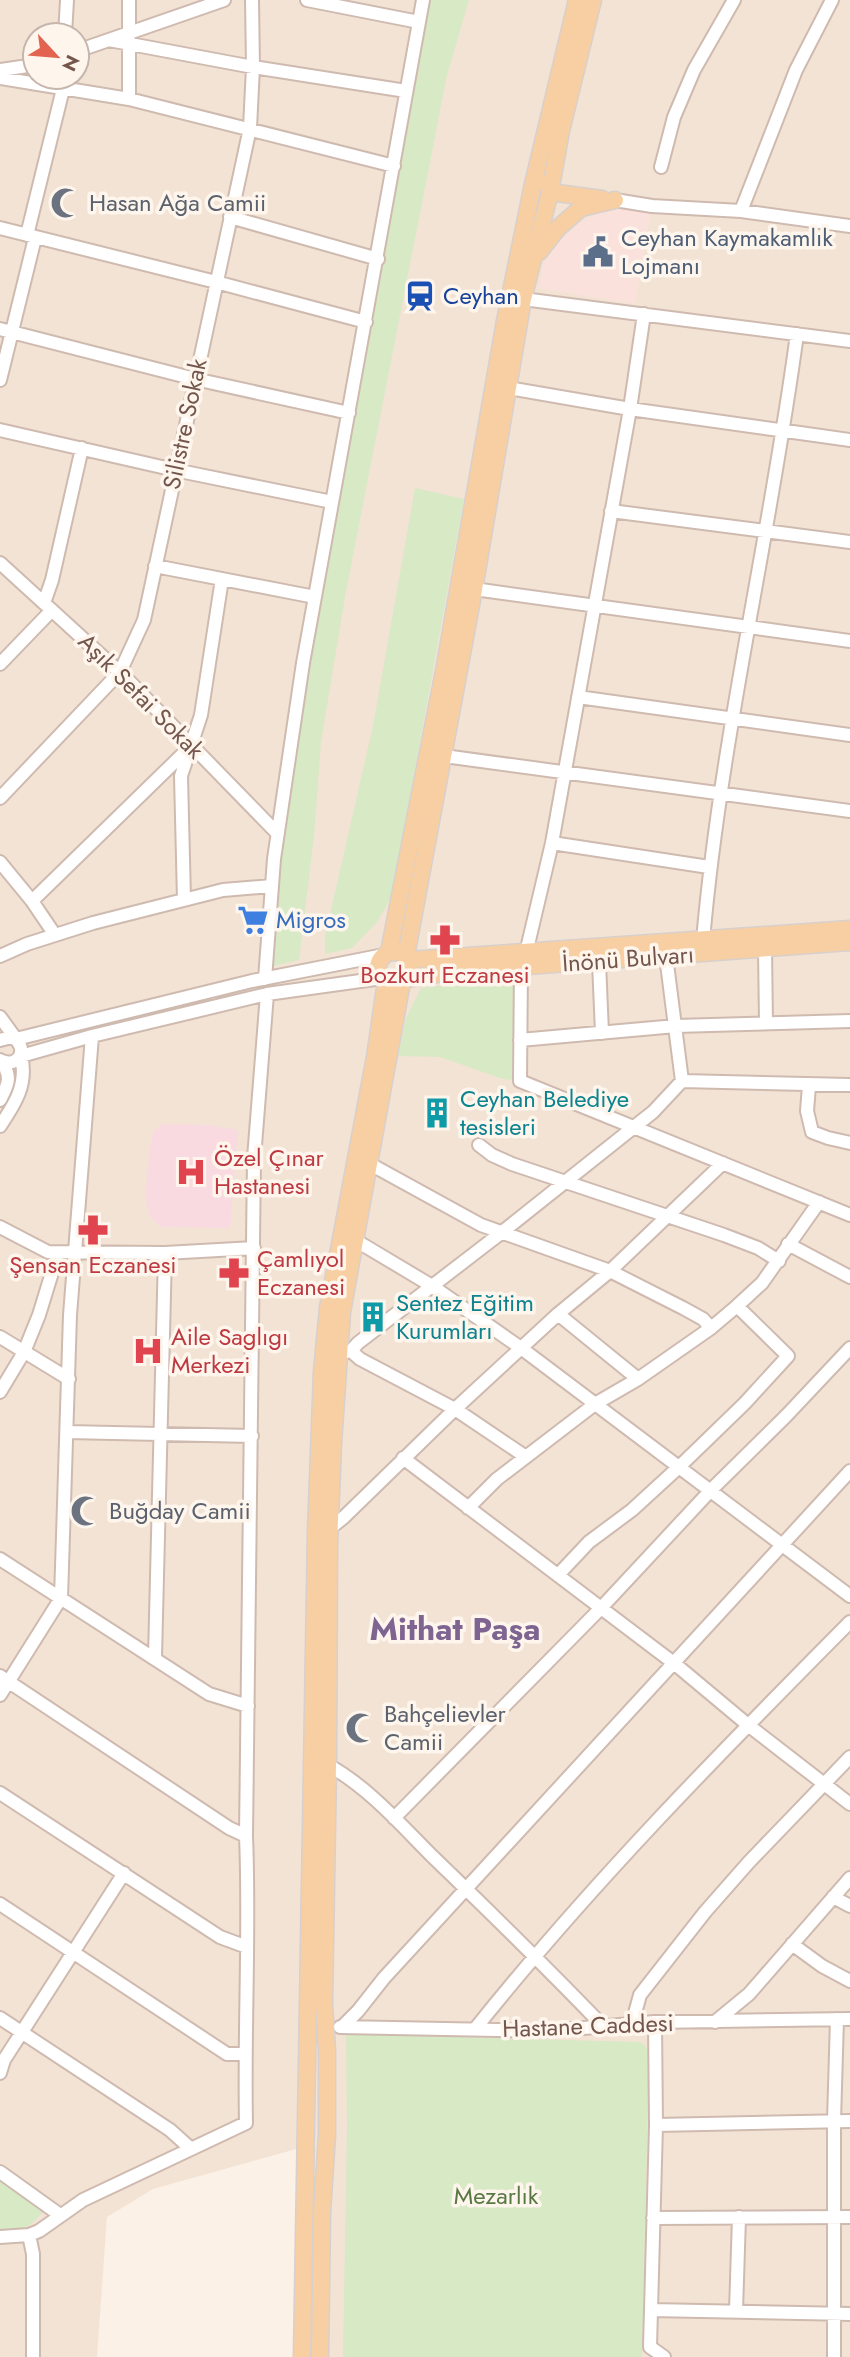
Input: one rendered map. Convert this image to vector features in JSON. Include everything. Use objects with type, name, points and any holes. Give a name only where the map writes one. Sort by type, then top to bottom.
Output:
[{"type":"main road","points":[[394,980],[378,969],[387,954],[444,671],[505,321],[528,208],[577,0]]},
{"type":"main road","points":[[302,2357],[316,1532],[322,1372],[328,1308],[375,1057],[394,980],[410,970],[407,958],[523,299],[535,259],[561,131],[593,0]]},
{"type":"main road","points":[[533,184],[543,180],[548,183],[550,192]]},
{"type":"main road","points":[[550,192],[615,200]]},
{"type":"main road","points":[[528,208],[531,215],[538,218],[615,200]]},
{"type":"main road","points":[[535,259],[558,228],[581,208]]},
{"type":"main road","name":"İnönü Bulvarı","points":[[394,980],[524,960],[703,940],[850,929]]},
{"type":"main road","name":"İnönü Bulvarı","points":[[407,958],[598,962],[850,942]]},
{"type":"main road","points":[[387,954],[398,952],[407,958]]},
{"type":"main road","points":[[320,2357],[327,2051],[334,2027],[324,2003],[329,1529],[345,1352],[342,1312],[370,1164],[394,980]]},
{"type":"main road","points":[[306,2054],[317,2046],[327,2051]]},
{"type":"main road","points":[[305,2125],[308,2132],[318,2137],[327,2125]]},
{"type":"street","points":[[66,21],[67,0]]},
{"type":"street","points":[[128,99],[129,0]]},
{"type":"street","points":[[129,38],[190,6],[224,0]]},
{"type":"street","name":"Silistre Sokak","points":[[0,798],[120,673],[144,620],[250,128],[252,0]]},
{"type":"street","points":[[307,0],[419,22]]},
{"type":"street","points":[[265,979],[278,834],[315,597],[423,0]]},
{"type":"street","points":[[661,167],[674,117],[694,70],[734,0]]},
{"type":"street","points":[[741,211],[796,70],[832,0]]},
{"type":"street","points":[[91,46],[109,40],[129,38],[253,67],[406,91]]},
{"type":"street","points":[[0,70],[21,67]]},
{"type":"street","points":[[0,78],[21,82]]},
{"type":"street","points":[[0,380],[6,331],[31,236],[63,91]]},
{"type":"street","points":[[76,91],[128,99],[394,166]]},
{"type":"street","points":[[615,200],[652,206],[741,211],[850,226]]},
{"type":"street","points":[[230,217],[378,259]]},
{"type":"street","points":[[0,228],[366,323]]},
{"type":"street","points":[[523,299],[850,341]]},
{"type":"street","points":[[644,314],[630,409],[552,843],[524,960],[520,1082],[850,1215]]},
{"type":"street","points":[[6,331],[195,379],[349,413]]},
{"type":"street","points":[[703,940],[709,867],[720,794],[784,431],[797,334]]},
{"type":"street","points":[[508,388],[630,409],[850,440]]},
{"type":"street","points":[[0,430],[331,502]]},
{"type":"street","points":[[0,664],[48,607],[82,449]]},
{"type":"street","points":[[611,511],[850,542]]},
{"type":"street","name":"Aşık Sefai Sokak","points":[[0,563],[120,673],[278,834]]},
{"type":"street","points":[[155,566],[315,597]]},
{"type":"street","points":[[184,900],[181,776],[201,715],[222,579]]},
{"type":"street","points":[[474,589],[850,641]]},
{"type":"street","points":[[578,697],[850,735]]},
{"type":"street","points":[[32,901],[192,746]]},
{"type":"street","points":[[444,756],[850,811]]},
{"type":"street","points":[[552,843],[709,867]]},
{"type":"street","points":[[0,862],[55,935]]},
{"type":"street","points":[[0,956],[55,935],[184,900],[223,890],[272,886]]},
{"type":"street","points":[[765,948],[766,1023]]},
{"type":"street","points":[[0,1040],[7,1037],[16,1039],[265,979],[387,954]]},
{"type":"street","points":[[666,957],[682,1081]]},
{"type":"street","points":[[598,962],[603,1033]]},
{"type":"street","points":[[1,1062],[11,1063],[20,1056],[92,1036],[267,993],[394,980]]},
{"type":"street","points":[[0,2237],[29,2235],[38,2231],[83,2200],[246,2123],[244,2054],[248,1895],[246,1836],[254,1158],[267,993]]},
{"type":"street","points":[[0,1017],[22,1048],[20,1056],[23,1073],[20,1091],[0,1126]]},
{"type":"street","points":[[520,1040],[676,1026],[850,1021]]},
{"type":"street","points":[[0,1695],[4,1679],[61,1598],[75,1254],[92,1036]]},
{"type":"street","points":[[0,1100],[9,1079],[9,1072],[1,1062]]},
{"type":"street","points":[[527,1457],[455,1409],[345,1352],[635,1127],[682,1081],[850,1085]]},
{"type":"street","points":[[809,1086],[807,1111],[812,1132],[850,1143]]},
{"type":"street","points":[[479,1145],[492,1155],[512,1164],[758,1248],[779,1261]]},
{"type":"street","points":[[329,1529],[344,1518],[403,1458],[558,1314],[610,1271],[723,1163]]},
{"type":"street","points":[[370,1164],[481,1225],[610,1271],[703,1319],[710,1328]]},
{"type":"street","points":[[468,1508],[497,1479],[595,1404],[638,1379],[737,1306],[762,1283],[819,1202]]},
{"type":"street","points":[[0,1227],[48,1252],[58,1253],[165,1253],[254,1248]]},
{"type":"street","points":[[355,1240],[432,1286],[521,1348],[783,1545],[848,1590]]},
{"type":"street","points":[[788,1244],[850,1277]]},
{"type":"street","points":[[0,1392],[24,1352],[39,1315],[58,1253]]},
{"type":"street","points":[[155,1657],[165,1253]]},
{"type":"street","points":[[558,1575],[589,1542],[632,1510],[746,1404],[788,1356],[737,1306]]},
{"type":"street","points":[[558,1314],[638,1379]]},
{"type":"street","points":[[0,1337],[69,1379]]},
{"type":"street","points":[[394,1818],[601,1608],[711,1490],[850,1348]]},
{"type":"street","points":[[67,1432],[252,1436]]},
{"type":"street","points":[[403,1458],[675,1664],[850,1804]]},
{"type":"street","points":[[334,2027],[467,1889],[850,1472]]},
{"type":"street","points":[[0,1559],[209,1694],[248,1706]]},
{"type":"street","points":[[475,2029],[535,1955],[748,1725],[850,1622]]},
{"type":"street","points":[[4,1679],[229,1828],[246,1836]]},
{"type":"street","points":[[632,2024],[640,1995],[705,1912],[749,1862],[850,1758]]},
{"type":"street","points":[[328,1765],[348,1776],[394,1818],[535,1955],[602,2025]]},
{"type":"street","points":[[0,1793],[220,1937],[247,1947]]},
{"type":"street","points":[[0,2073],[22,2032],[124,1873]]},
{"type":"street","points":[[715,2022],[749,1994],[850,1878]]},
{"type":"street","points":[[833,1897],[850,1906]]},
{"type":"street","points":[[0,1904],[228,2054],[244,2054]]},
{"type":"street","points":[[792,1944],[822,1966],[850,1981]]},
{"type":"street","points":[[0,2018],[170,2130],[190,2148]]},
{"type":"street","points":[[834,2357],[834,2121],[843,2019]]},
{"type":"street","name":"Hastane Caddesi","points":[[334,2027],[548,2031],[654,2022],[843,2019]]},
{"type":"street","points":[[654,2022],[656,2125],[650,2347],[664,2357]]},
{"type":"street","points":[[656,2125],[850,2121]]},
{"type":"street","points":[[0,2172],[60,2215]]},
{"type":"street","points":[[736,2311],[739,2217]]},
{"type":"street","points":[[653,2218],[850,2217]]},
{"type":"street","points":[[29,2235],[33,2254],[33,2357]]},
{"type":"street","points":[[651,2310],[850,2314]]},
{"type":"shaded area","name":"Ceyhan","points":[[0,0],[850,0],[850,2357],[295,2357],[311,2145],[153,2189],[107,2217],[97,2357],[0,2357]]},
{"type":"shaded area","name":"Ceyhan Kaymakamlık Lojmanı","points":[[614,208],[650,214],[635,304],[539,288],[543,265],[560,239],[585,219]]},
{"type":"shaded area","name":"Özel Çınar Hastanesi","points":[[163,1124],[207,1125],[238,1130],[230,1228],[160,1227],[150,1216],[145,1196],[150,1148],[154,1131]]},
{"type":"green space","points":[[423,0],[469,0],[447,75],[346,591],[321,742],[314,836],[299,960],[270,967],[274,859]]},
{"type":"green space","points":[[415,488],[464,499],[392,896],[377,922],[352,948],[325,954],[325,936],[373,726]]},
{"type":"green space","points":[[516,976],[520,1081],[503,1079],[440,1057],[398,1056],[406,1018],[421,988]]},
{"type":"green space","name":"Mezarlık","points":[[346,2034],[641,2042],[649,2050],[642,2357],[343,2357]]},
{"type":"green space","points":[[0,2181],[43,2212],[24,2228],[0,2230]]},
{"type":"place","name":"Hasan Ağa Camii","points":[[66,203]]},
{"type":"place","name":"Ceyhan Kaymakamlık Lojmanı","points":[[598,252]]},
{"type":"place","name":"Ceyhan","points":[[420,296]]},
{"type":"place","name":"Migros","points":[[253,920]]},
{"type":"place","name":"Bozkurt Eczanesi","points":[[445,940]]},
{"type":"place","name":"Ceyhan Belediye tesisleri","points":[[437,1113]]},
{"type":"place","name":"Özel Çınar Hastanesi","points":[[191,1172]]},
{"type":"place","name":"Şensan Eczanesi","points":[[93,1230]]},
{"type":"place","name":"Çamlıyol Eczanesi","points":[[234,1273]]},
{"type":"place","name":"Sentez Eğitim Kurumları","points":[[373,1317]]},
{"type":"place","name":"Aile Saglıgı Merkezi","points":[[148,1351]]},
{"type":"place","name":"Buğday Camii","points":[[86,1511]]},
{"type":"place","name":"Bahçelievler Camii","points":[[361,1728]]},
{"type":"district","name":"Mithat Paşa","points":[[455,1629]]}]
